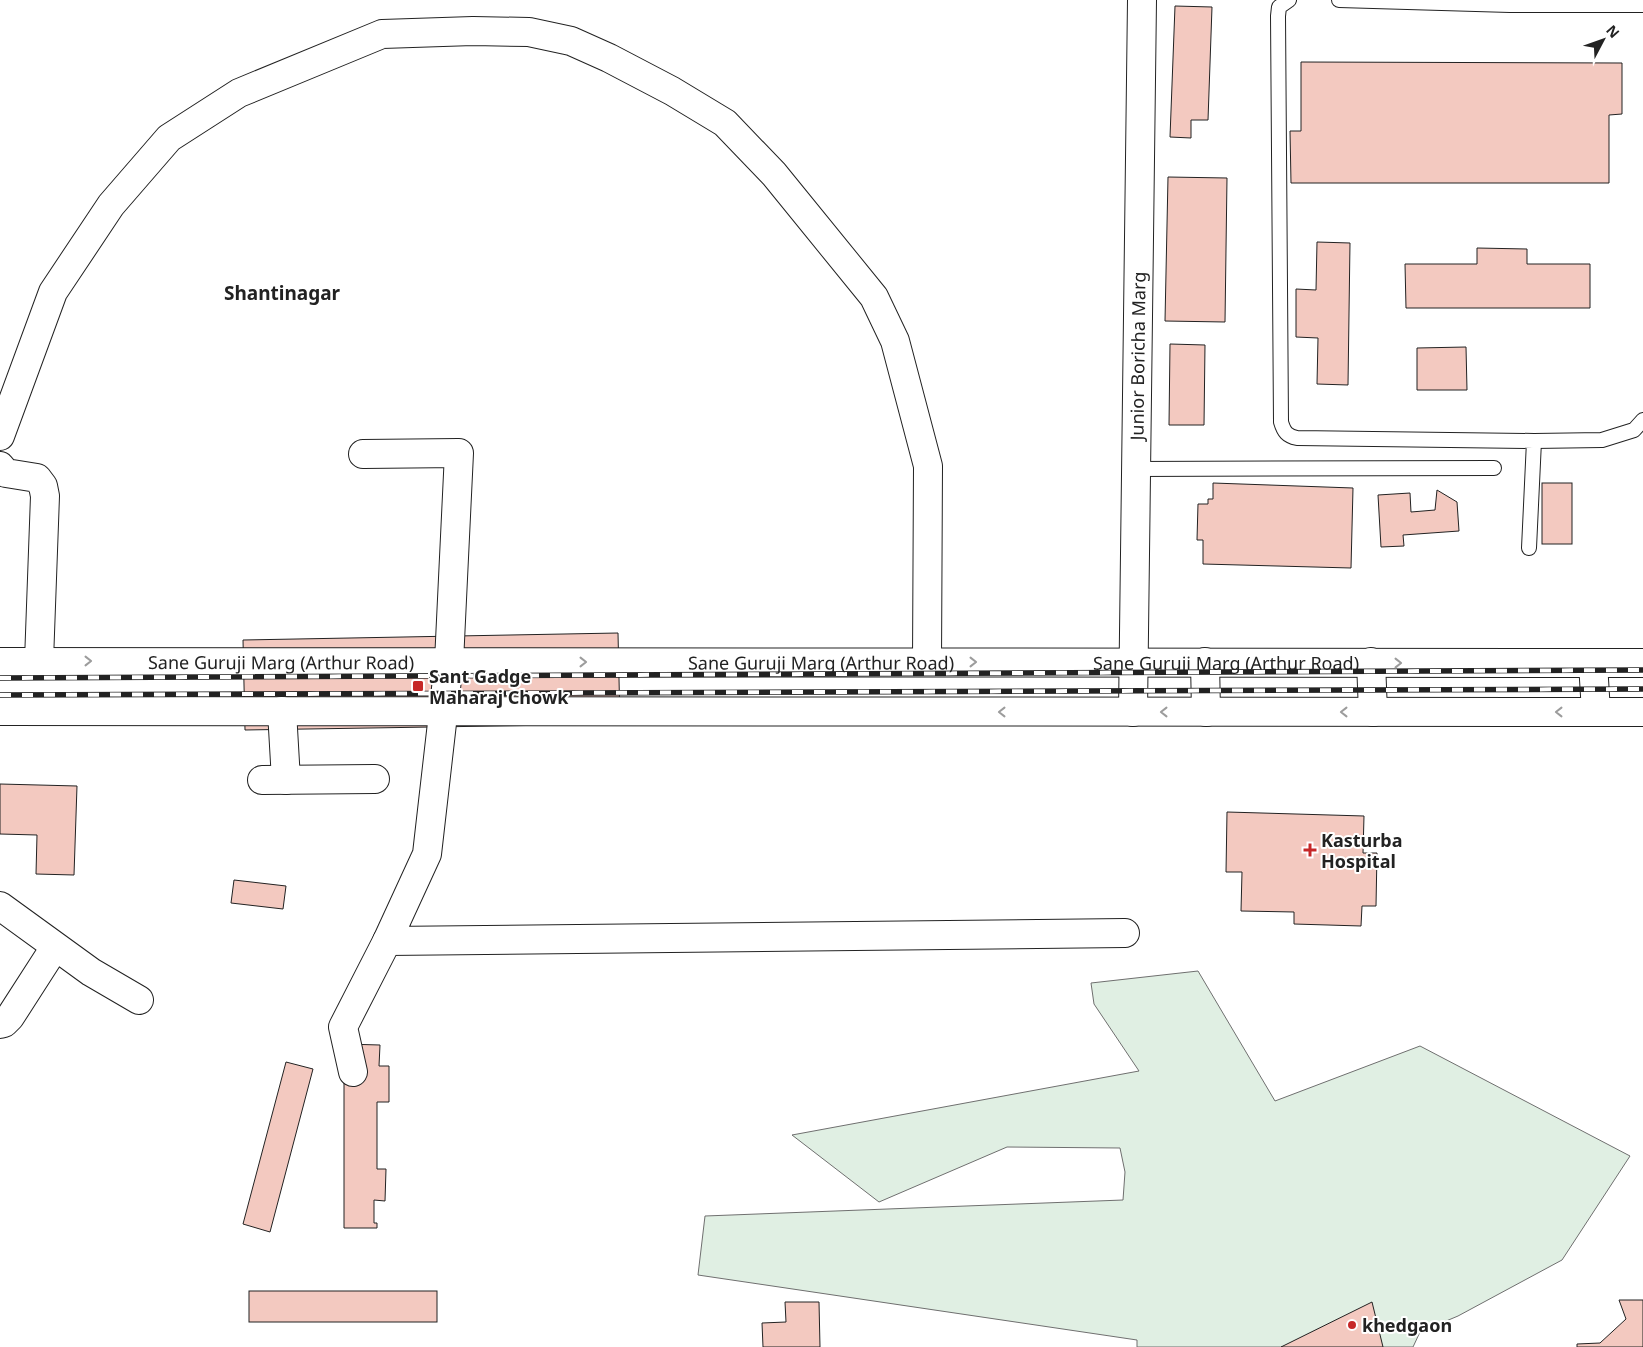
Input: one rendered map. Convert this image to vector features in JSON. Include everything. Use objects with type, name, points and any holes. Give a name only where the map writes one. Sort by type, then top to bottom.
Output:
[{"type":"street","name":"Junior Boricha Marg","points":[[1133,712],[1142,0]]},
{"type":"street","points":[[0,436],[53,292],[111,205],[169,138],[239,93],[382,34],[473,30],[529,32],[571,41],[672,91],[725,123],[774,174],[874,297],[895,340],[928,466],[926,662]]},
{"type":"street","points":[[353,1072],[343,1028],[387,941],[427,854],[449,662],[459,453],[363,454]]},
{"type":"street","points":[[0,466],[6,473],[37,478],[43,486],[46,496],[39,661]]},
{"type":"street","name":"Sane Guruji Marg (Arthur Road)","points":[[0,662],[1643,663]]},
{"type":"street","points":[[1205,662],[1206,712]]},
{"type":"street","points":[[1371,662],[1373,712]]},
{"type":"street","points":[[1593,663],[1596,712]]},
{"type":"street","points":[[0,711],[1643,712]]},
{"type":"street","points":[[282,711],[274,780],[375,779]]},
{"type":"street","points":[[0,906],[91,972],[139,1000]]},
{"type":"street","points":[[387,941],[1125,933]]},
{"type":"street","points":[[0,1024],[10,1017],[55,947]]},
{"type":"lane","points":[[1289,0],[1279,7],[1278,16],[1281,422],[1284,431],[1289,437],[1534,441],[1602,440],[1634,430],[1643,420]]},
{"type":"lane","points":[[1339,0],[1510,5],[1643,5]]},
{"type":"lane","points":[[1529,548],[1534,441]]},
{"type":"lane","points":[[1135,469],[1494,468]]},
{"type":"green space","points":[[1198,971],[1275,1101],[1420,1046],[1630,1156],[1562,1260],[1458,1316],[1420,1332],[1413,1347],[1137,1347],[1137,1340],[698,1275],[705,1216],[1123,1200],[1125,1172],[1120,1148],[1007,1147],[879,1202],[792,1135],[1139,1071],[1094,1004],[1091,983]]},
{"type":"building","points":[[1175,6],[1212,7],[1208,120],[1191,120],[1191,138],[1170,137]]},
{"type":"building","points":[[1301,62],[1622,63],[1622,114],[1609,115],[1609,183],[1291,183],[1290,131],[1301,131]]},
{"type":"building","points":[[1168,177],[1227,178],[1225,322],[1165,321]]},
{"type":"building","points":[[1317,242],[1350,243],[1348,385],[1317,384],[1318,338],[1296,337],[1296,289],[1316,290]]},
{"type":"building","points":[[1477,248],[1527,249],[1527,264],[1590,264],[1590,308],[1406,308],[1405,264],[1477,264]]},
{"type":"building","points":[[1170,344],[1205,345],[1204,425],[1169,425]]},
{"type":"building","points":[[1466,347],[1467,390],[1417,390],[1417,348]]},
{"type":"building","points":[[1213,483],[1353,488],[1351,568],[1203,564],[1203,540],[1197,540],[1198,504],[1208,504],[1208,499],[1213,499]]},
{"type":"building","points":[[1542,483],[1572,483],[1572,544],[1542,544]]},
{"type":"building","points":[[1437,490],[1457,502],[1459,531],[1403,535],[1404,546],[1381,547],[1378,495],[1410,493],[1411,512],[1435,510]]},
{"type":"building","points":[[618,633],[620,724],[245,730],[243,640]]},
{"type":"building","points":[[0,784],[77,786],[74,875],[36,874],[37,835],[0,834]]},
{"type":"building","points":[[1227,812],[1364,816],[1363,853],[1377,853],[1376,906],[1362,906],[1361,926],[1294,924],[1294,912],[1241,911],[1242,872],[1226,872]]},
{"type":"building","points":[[234,880],[286,886],[283,909],[231,903]]},
{"type":"building","points":[[344,1044],[380,1045],[379,1066],[389,1066],[389,1102],[377,1102],[377,1169],[386,1169],[385,1201],[374,1200],[374,1223],[377,1223],[377,1228],[344,1228]]},
{"type":"building","points":[[286,1062],[313,1069],[270,1232],[243,1224]]},
{"type":"building","points":[[249,1291],[437,1291],[437,1322],[249,1322]]},
{"type":"building","points":[[1619,1300],[1643,1300],[1643,1347],[1577,1347],[1577,1344],[1600,1343],[1626,1319]]},
{"type":"building","points":[[785,1302],[819,1302],[820,1347],[763,1347],[762,1323],[786,1322]]},
{"type":"building","name":"khedgaon","points":[[1372,1302],[1383,1347],[1281,1347]]},
{"type":"railway","points":[[0,678],[1643,670]]},
{"type":"railway","points":[[0,695],[1643,689]]},
{"type":"place","name":"Sant Gadge Maharaj Chowk","points":[[418,686]]},
{"type":"place","name":"Kasturba Hospital","points":[[1310,850]]},
{"type":"place","name":"khedgaon","points":[[1352,1325]]},
{"type":"district","name":"Shantinagar","points":[[282,293]]}]
